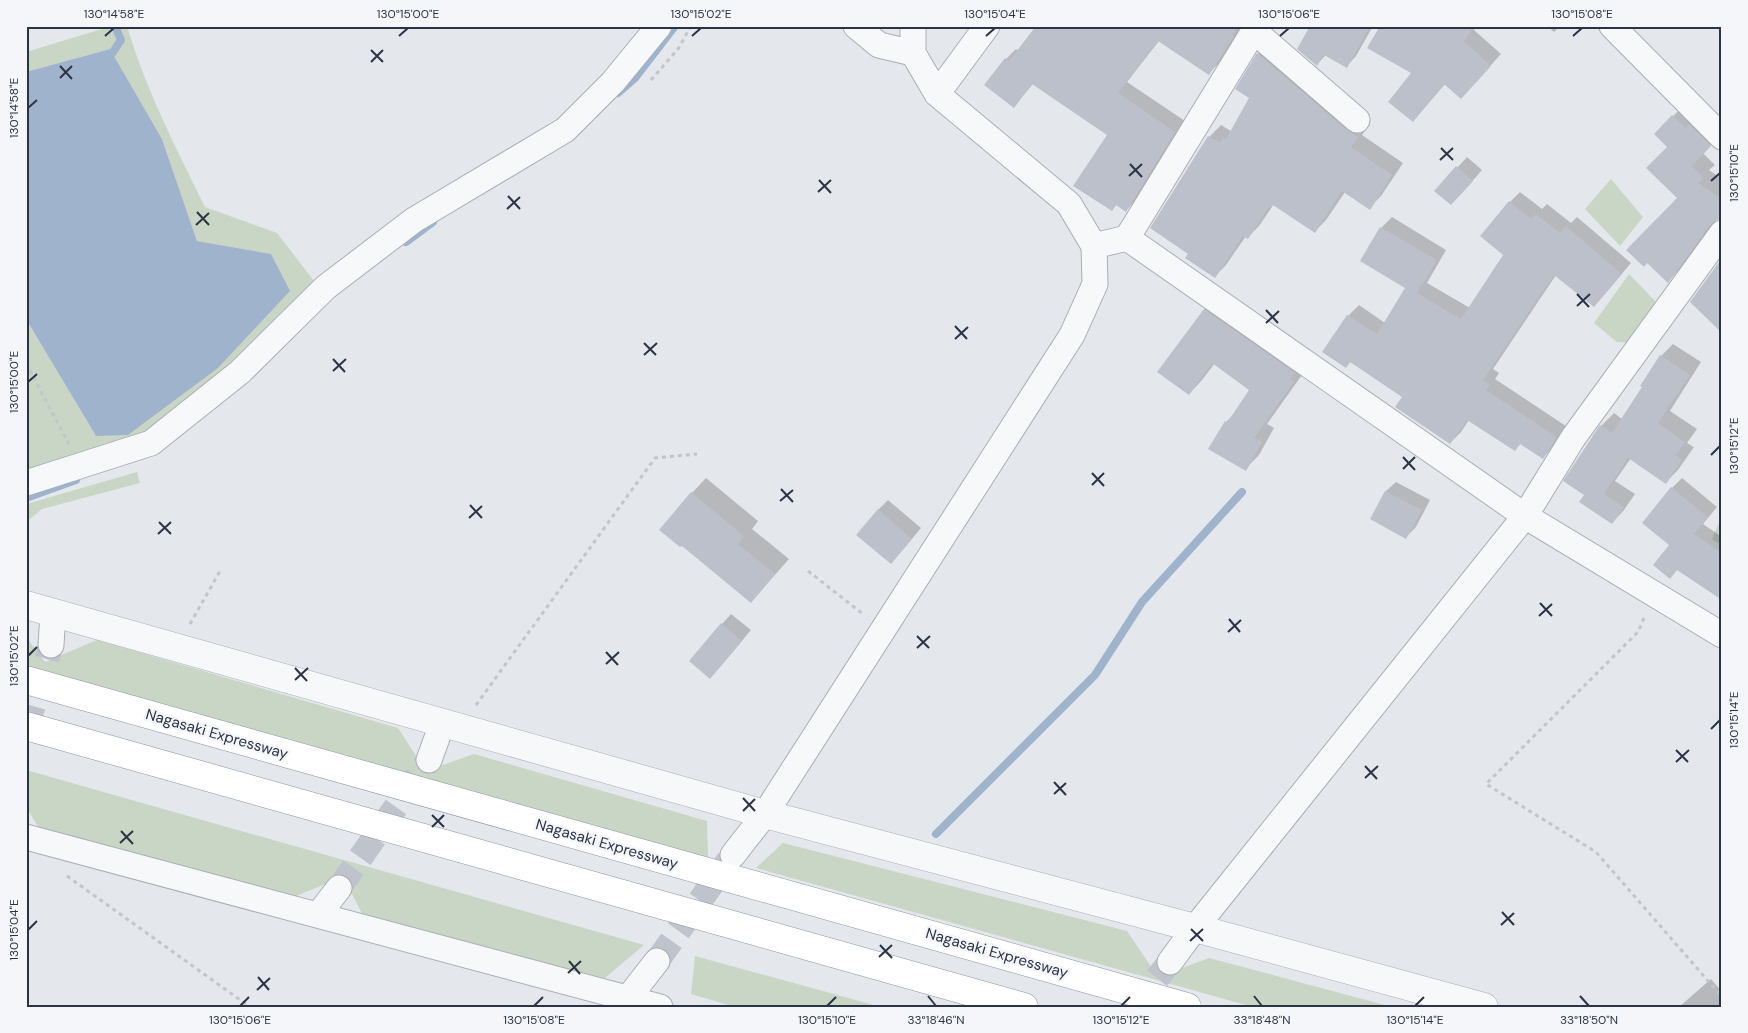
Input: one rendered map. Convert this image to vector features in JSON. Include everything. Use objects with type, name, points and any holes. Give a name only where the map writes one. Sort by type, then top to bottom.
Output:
[{"type":"highway","name":"Nagasaki Expressway","points":[[26,680],[1187,1007]]},
{"type":"highway","points":[[26,726],[1024,1007]]},
{"type":"street","points":[[26,483],[151,443],[240,372],[326,287],[414,220],[565,130],[613,82],[659,26]]},
{"type":"street","points":[[856,26],[879,45],[912,53]]},
{"type":"street","points":[[733,855],[764,814],[1072,335],[1095,284],[1094,246],[1069,204],[937,94],[912,53],[913,26]]},
{"type":"street","points":[[937,94],[987,26]]},
{"type":"street","points":[[1612,26],[1722,137]]},
{"type":"street","points":[[1094,246],[1127,238],[1255,29],[1357,120]]},
{"type":"street","points":[[1170,962],[1194,928],[1525,516],[1573,438],[1722,233]]},
{"type":"street","points":[[1127,238],[1525,516],[1722,634]]},
{"type":"street","points":[[26,605],[764,814],[1484,1007]]},
{"type":"street","points":[[51,645],[53,613]]},
{"type":"street","points":[[429,760],[451,726]]},
{"type":"street","points":[[26,837],[318,915],[625,1002],[660,1007]]},
{"type":"street","points":[[318,915],[339,888]]},
{"type":"street","points":[[625,1002],[657,962]]},
{"type":"path","points":[[26,363],[80,466]]},
{"type":"path","points":[[451,726],[655,458],[697,454]]},
{"type":"path","points":[[176,648],[220,571]]},
{"type":"path","points":[[808,571],[883,630]]},
{"type":"path","points":[[1654,594],[1638,632],[1486,784],[1596,852],[1722,997]]},
{"type":"path","points":[[66,875],[249,1007]]},
{"type":"green space","points":[[112,26],[127,26],[152,96],[205,207],[277,233],[317,285],[221,382],[125,448],[26,472],[26,319],[96,436],[271,254],[197,241],[162,139],[110,49],[26,72],[26,52]]},
{"type":"green space","points":[[1611,179],[1643,217],[1620,246],[1585,209]]},
{"type":"green space","points":[[1629,274],[1659,305],[1633,343],[1617,342],[1594,323]]},
{"type":"green space","points":[[137,472],[140,483],[42,509],[26,522],[26,506],[30,503]]},
{"type":"green space","points":[[1722,516],[1722,546],[1712,539]]},
{"type":"green space","points":[[26,637],[45,662],[97,640],[398,728],[426,771],[474,754],[707,821],[708,860],[26,667]]},
{"type":"green space","points":[[26,770],[644,945],[605,978],[366,921],[343,877],[291,898],[39,828],[26,807]]},
{"type":"green space","points":[[783,843],[1127,931],[1158,977],[1209,958],[1392,1007],[1253,1007],[756,868]]},
{"type":"green space","points":[[695,956],[881,1007],[735,1007],[691,994]]},
{"type":"water","points":[[110,49],[162,139],[197,241],[271,254],[290,291],[218,368],[128,435],[96,436],[26,319],[26,72]]},
{"type":"building","points":[[1036,26],[1238,26],[1232,35],[1234,36],[1209,75],[1158,41],[1118,93],[1175,132],[1126,212],[1116,205],[1112,211],[1073,186],[1107,135],[1032,84],[1014,108],[984,85],[1005,58],[1009,61]]},
{"type":"building","points":[[1310,26],[1370,26],[1347,68],[1324,55],[1317,66],[1297,49]]},
{"type":"building","points":[[1380,26],[1474,26],[1464,41],[1491,66],[1461,99],[1444,84],[1413,122],[1388,102],[1411,73],[1367,48]]},
{"type":"building","points":[[1257,53],[1348,131],[1358,137],[1351,147],[1392,175],[1370,210],[1342,191],[1315,233],[1273,205],[1270,206],[1248,239],[1243,236],[1215,278],[1185,258],[1188,254],[1150,228],[1208,136],[1220,143],[1223,138],[1226,139],[1249,98],[1235,89]]},
{"type":"building","points":[[1672,115],[1686,128],[1689,124],[1711,146],[1692,166],[1704,178],[1698,183],[1722,199],[1722,219],[1716,220],[1710,225],[1668,283],[1647,263],[1644,267],[1626,250],[1677,198],[1646,168],[1667,147],[1654,134]]},
{"type":"building","points":[[1456,166],[1473,181],[1451,205],[1434,191]]},
{"type":"building","points":[[1509,201],[1531,219],[1536,214],[1560,233],[1566,226],[1622,274],[1594,307],[1554,275],[1483,380],[1490,384],[1486,390],[1557,437],[1543,459],[1520,444],[1515,451],[1467,420],[1450,444],[1395,407],[1402,397],[1350,362],[1346,368],[1322,352],[1347,315],[1377,334],[1405,288],[1360,261],[1380,227],[1437,260],[1417,293],[1461,319],[1503,255],[1480,236]]},
{"type":"building","points":[[1722,258],[1722,333],[1690,302]]},
{"type":"building","points":[[1204,309],[1295,373],[1290,379],[1294,382],[1254,438],[1262,442],[1246,471],[1208,449],[1225,421],[1227,423],[1249,390],[1212,363],[1189,395],[1157,372]]},
{"type":"building","points":[[1660,355],[1690,375],[1658,423],[1685,442],[1676,455],[1682,460],[1666,484],[1628,458],[1604,494],[1624,507],[1612,524],[1579,502],[1584,495],[1563,481],[1600,425],[1612,433]]},
{"type":"building","points":[[1671,487],[1708,517],[1694,534],[1722,553],[1722,600],[1677,570],[1670,579],[1653,565],[1669,545],[1642,523]]},
{"type":"building","points":[[1385,491],[1422,510],[1406,539],[1370,519]]},
{"type":"building","points":[[691,492],[744,536],[738,544],[775,574],[751,603],[682,546],[680,547],[659,530]]},
{"type":"building","points":[[878,509],[912,539],[891,564],[856,535]]},
{"type":"building","points":[[721,623],[742,641],[710,679],[689,661]]},
{"type":"waterway","points":[[107,61],[121,40],[115,26]]},
{"type":"waterway","points":[[618,93],[635,78],[675,26]]},
{"type":"waterway","points":[[406,242],[433,222]]},
{"type":"waterway","points":[[26,498],[76,480]]},
{"type":"waterway","points":[[936,834],[1095,675],[1142,602],[1242,492]]},
{"type":"tunnel","points":[[26,730],[51,645]]},
{"type":"tunnel","points":[[339,888],[429,760]]},
{"type":"tunnel","points":[[657,961],[729,860]]},
{"type":"tunnel","points":[[1134,1007],[1170,962]]}]
